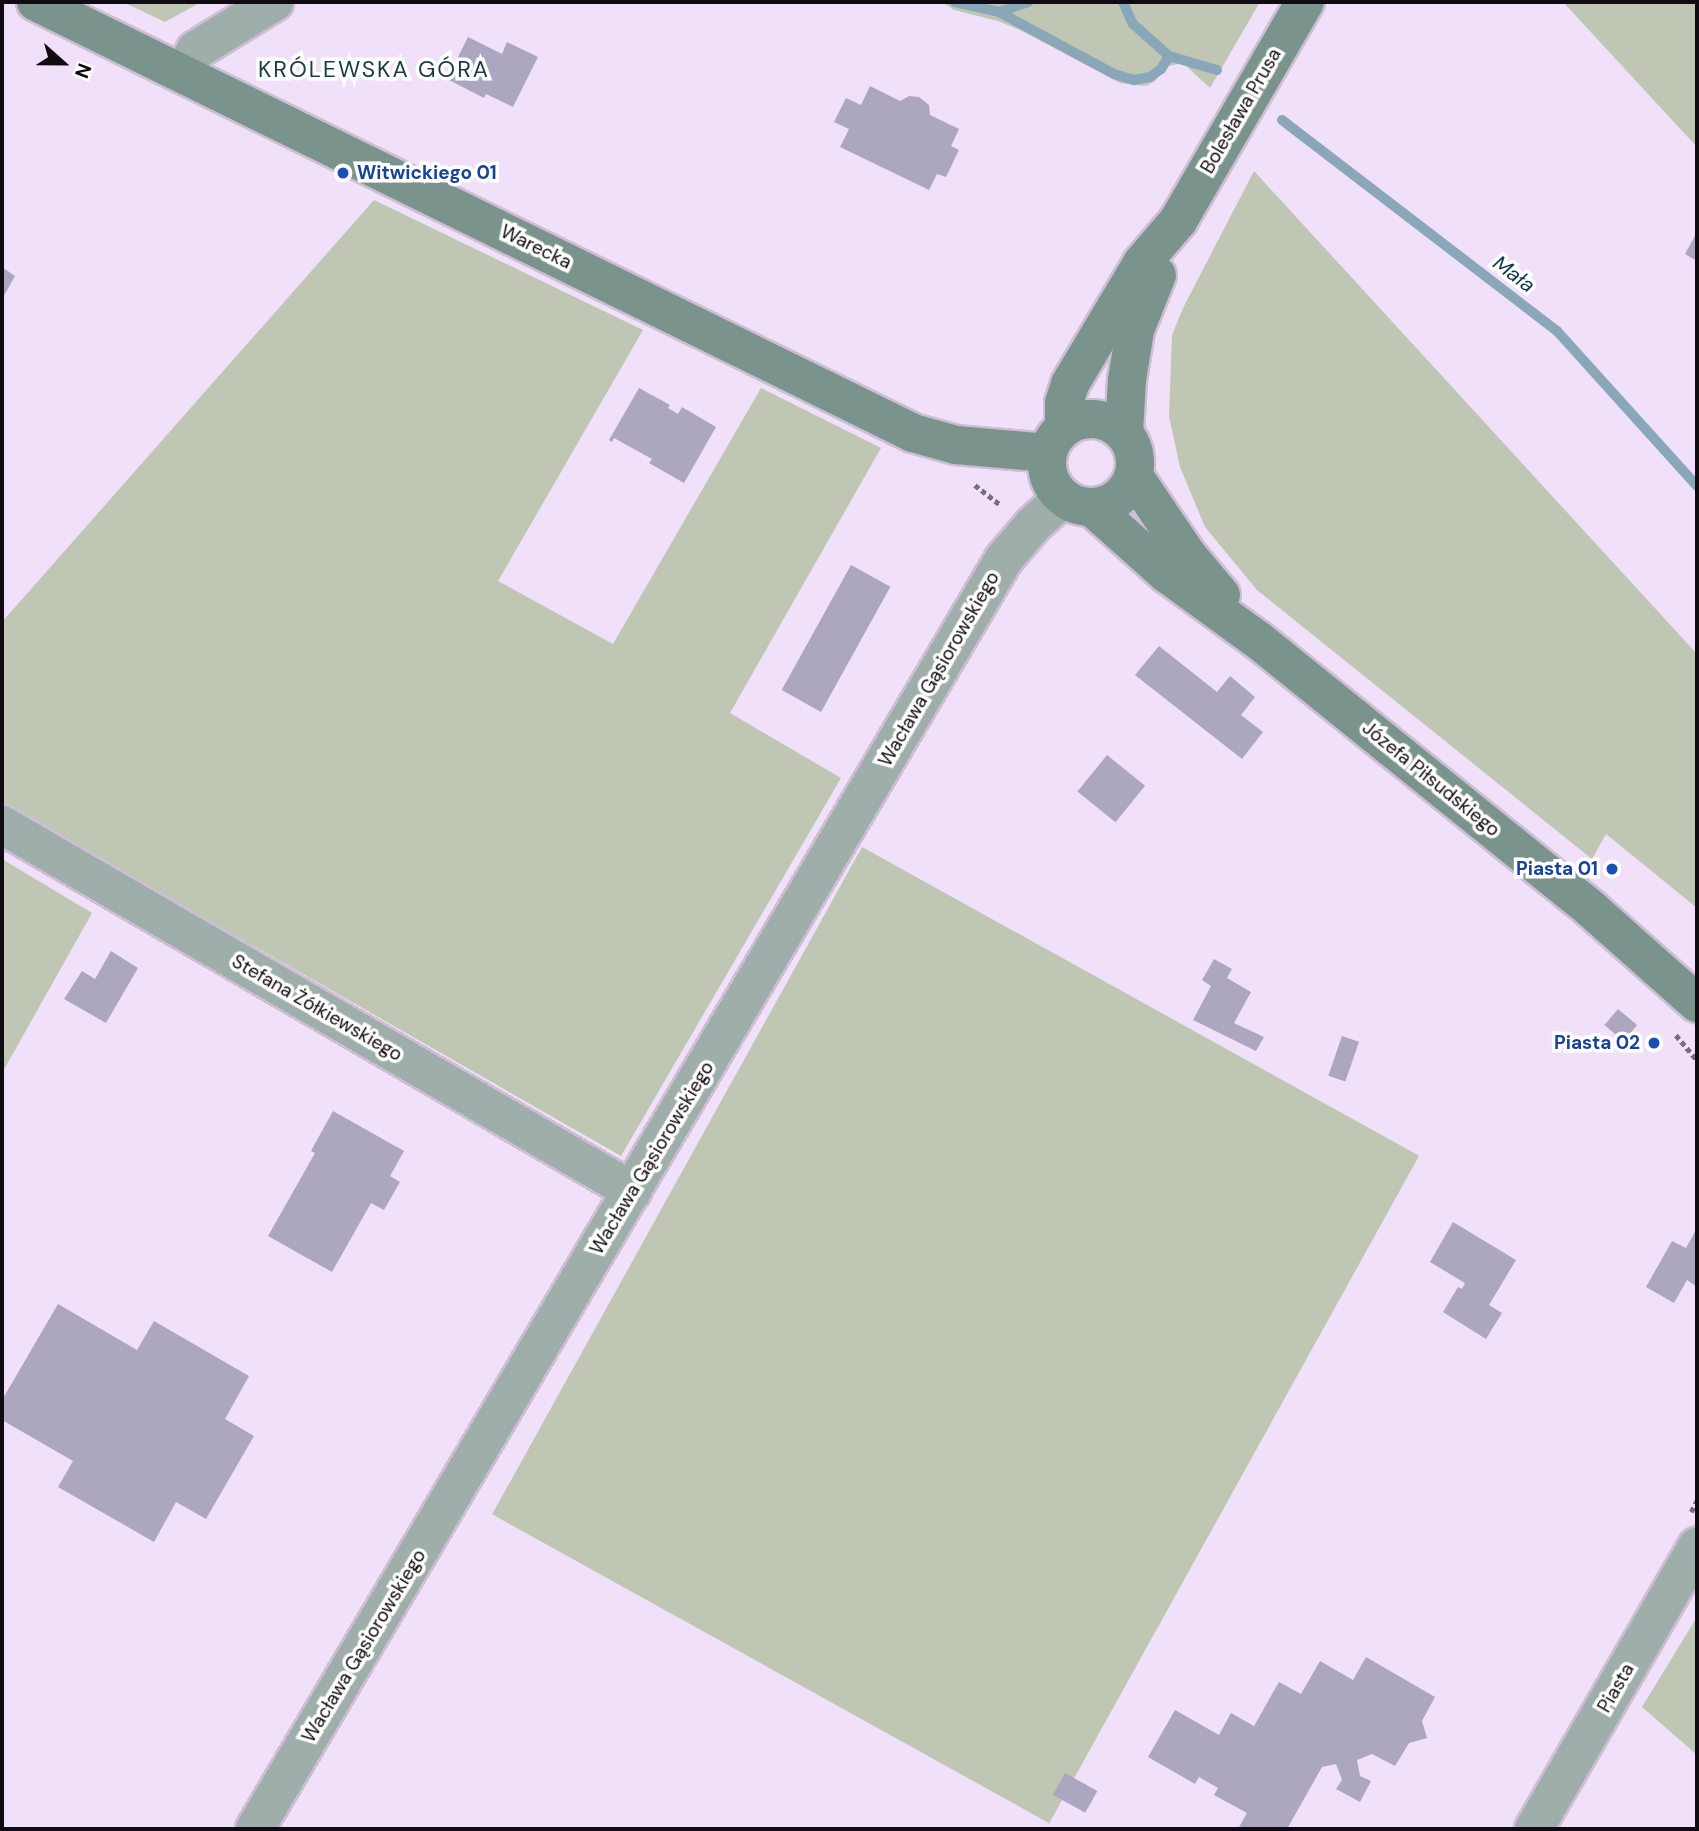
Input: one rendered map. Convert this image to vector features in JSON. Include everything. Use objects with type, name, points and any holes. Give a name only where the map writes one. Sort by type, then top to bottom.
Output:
[{"type":"street","name":"Warecka","points":[[36,2],[913,433],[956,445],[1056,440]]},
{"type":"street","points":[[183,74],[196,50],[274,2]]},
{"type":"street","name":"Bolesława Prusa","points":[[1124,433],[1127,380],[1135,330],[1178,221],[1305,2]]},
{"type":"street","name":"Bolesława Prusa","points":[[1056,440],[1070,384],[1142,263],[1178,221]]},
{"type":"street","points":[[1094,419],[1109,423],[1124,433],[1135,460],[1134,475],[1127,490],[1115,501],[1077,503],[1049,481],[1056,440],[1078,421],[1094,419]]},
{"type":"street","name":"Józefa Piłsudskiego","points":[[1134,475],[1188,556],[1258,640]]},
{"type":"street","name":"Józefa Piłsudskiego","points":[[1077,503],[1167,574],[1258,640],[1591,909],[1697,1003]]},
{"type":"street","name":"Wacława Gąsiorowskiego","points":[[256,1829],[1004,559],[1033,525],[1077,503]]},
{"type":"street","name":"Stefana Żółkiewskiego","points":[[2,825],[632,1191]]},
{"type":"street","name":"Piasta","points":[[1534,1829],[1697,1547]]},
{"type":"green space","points":[[123,2],[201,2],[165,22]]},
{"type":"green space","points":[[942,2],[1260,2],[1210,88],[1183,63],[1168,66],[1155,81],[1146,86],[1120,83],[1020,30],[998,21],[954,10]]},
{"type":"green space","points":[[1563,2],[1697,2],[1697,147]]},
{"type":"green space","points":[[1254,171],[1697,654],[1697,908],[1606,834],[1592,859],[1257,590],[1205,527],[1180,467],[1169,416],[1172,335],[1183,308]]},
{"type":"green space","points":[[374,200],[643,330],[498,581],[613,644],[761,388],[881,448],[730,713],[841,778],[621,1156],[2,802],[2,622]]},
{"type":"green space","points":[[862,847],[1419,1156],[1049,1823],[492,1514]]},
{"type":"green space","points":[[2,859],[92,913],[2,1073]]},
{"type":"green space","points":[[1697,1617],[1697,1755],[1642,1707]]},
{"type":"building","points":[[468,37],[502,54],[507,42],[538,57],[513,107],[486,94],[484,98],[447,79]]},
{"type":"building","points":[[870,86],[900,101],[909,96],[919,97],[929,105],[930,115],[959,129],[951,146],[959,150],[946,177],[937,174],[929,190],[840,147],[849,129],[834,122],[846,98],[861,105]]},
{"type":"building","points":[[1697,232],[1697,261],[1685,254]]},
{"type":"building","points":[[2,267],[15,276],[2,299]]},
{"type":"building","points":[[639,388],[670,405],[668,408],[678,414],[682,407],[716,427],[684,483],[649,463],[652,459],[614,438],[612,442],[609,440]]},
{"type":"building","points":[[851,565],[890,587],[821,712],[782,690]]},
{"type":"building","points":[[1159,646],[1217,692],[1230,676],[1255,697],[1241,715],[1263,732],[1242,759],[1135,675]]},
{"type":"building","points":[[1107,755],[1145,786],[1116,822],[1077,792]]},
{"type":"building","points":[[111,951],[138,968],[106,1023],[64,999],[82,971],[95,979]]},
{"type":"building","points":[[1214,959],[1232,969],[1227,978],[1251,992],[1234,1023],[1264,1037],[1256,1051],[1193,1020],[1211,986],[1202,980]]},
{"type":"building","points":[[1618,1009],[1637,1025],[1624,1041],[1605,1025]]},
{"type":"building","points":[[1342,1036],[1359,1042],[1345,1082],[1328,1076]]},
{"type":"building","points":[[333,1111],[404,1151],[390,1176],[400,1182],[384,1210],[371,1203],[332,1272],[268,1236],[315,1153],[311,1151]]},
{"type":"building","points":[[1453,1222],[1516,1260],[1489,1305],[1502,1313],[1486,1339],[1443,1312],[1458,1287],[1462,1289],[1465,1283],[1430,1262]]},
{"type":"building","points":[[1697,1228],[1697,1287],[1687,1280],[1674,1303],[1646,1287],[1672,1241],[1686,1248]]},
{"type":"building","points":[[58,1304],[137,1350],[154,1321],[249,1376],[225,1419],[254,1436],[206,1519],[176,1502],[154,1542],[58,1487],[73,1461],[2,1420],[2,1400]]},
{"type":"building","points":[[1366,1657],[1435,1697],[1422,1721],[1427,1738],[1409,1743],[1395,1766],[1372,1754],[1357,1760],[1360,1776],[1371,1781],[1360,1802],[1336,1789],[1342,1780],[1336,1764],[1322,1767],[1287,1829],[1238,1829],[1247,1813],[1214,1795],[1218,1788],[1199,1777],[1195,1784],[1148,1757],[1175,1710],[1219,1735],[1231,1713],[1254,1726],[1279,1682],[1301,1694],[1320,1661],[1353,1680]]},
{"type":"building","points":[[1065,1773],[1097,1791],[1085,1813],[1053,1795]]},
{"type":"waterway","name":"Mała","points":[[955,2],[999,12],[1028,2]]},
{"type":"waterway","name":"Mała","points":[[1123,2],[1133,24],[1169,56],[1217,70]]},
{"type":"waterway","name":"Mała","points":[[999,12],[1114,74],[1134,80],[1150,77],[1161,69],[1169,56]]},
{"type":"waterway","name":"Mała","points":[[1282,120],[1557,331],[1697,486]]},
{"type":"place","name":"Witwickiego 01","points":[[343,173]]},
{"type":"place","name":"Piasta 01","points":[[1612,869]]},
{"type":"place","name":"Piasta 02","points":[[1654,1043]]},
{"type":"district","name":"KRÓLEWSKA GÓRA","points":[[374,69]]}]
